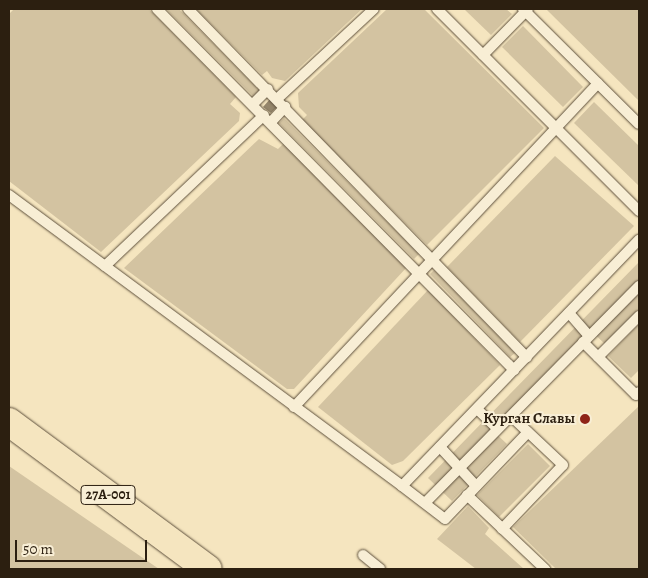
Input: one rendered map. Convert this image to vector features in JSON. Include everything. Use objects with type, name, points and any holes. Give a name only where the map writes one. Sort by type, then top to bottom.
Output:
[{"type":"main road","name":"27А-001","points":[[9,422],[208,569]]},
{"type":"lane","points":[[158,9],[422,274],[514,370]]},
{"type":"lane","points":[[188,9],[527,357]]},
{"type":"lane","points":[[277,99],[374,9]]},
{"type":"lane","points":[[437,9],[639,212]]},
{"type":"lane","points":[[484,55],[525,10],[639,124]]},
{"type":"lane","points":[[294,407],[422,274],[598,83]]},
{"type":"lane","points":[[253,104],[268,89]]},
{"type":"lane","points":[[105,266],[267,118],[285,107]]},
{"type":"lane","points":[[9,195],[445,519],[528,432]]},
{"type":"lane","points":[[402,486],[639,240]]},
{"type":"lane","points":[[425,503],[639,286]]},
{"type":"lane","points":[[569,313],[598,358],[636,395],[639,392]]},
{"type":"lane","points":[[598,358],[639,316]]},
{"type":"lane","points":[[477,409],[497,428]]},
{"type":"lane","points":[[502,529],[563,465],[511,416]]},
{"type":"lane","points":[[440,447],[476,486]]},
{"type":"lane","points":[[467,496],[545,569]]},
{"type":"lane","points":[[363,555],[380,569]]},
{"type":"shaded area","points":[[14,9],[149,9],[236,97],[230,104],[240,113],[239,121],[101,252],[9,181],[9,14]]},
{"type":"shaded area","points":[[166,9],[179,9],[260,91],[254,97]]},
{"type":"shaded area","points":[[196,9],[362,9],[285,81],[272,78],[267,71],[262,75]]},
{"type":"shaded area","points":[[387,9],[424,9],[544,128],[427,245],[302,120],[307,115],[299,107],[298,93]]},
{"type":"shaded area","points":[[464,9],[506,9],[512,14],[491,35]]},
{"type":"shaded area","points":[[639,9],[639,101],[547,10]]},
{"type":"shaded area","points":[[523,26],[583,87],[563,107],[502,47]]},
{"type":"shaded area","points":[[594,102],[639,146],[639,186],[574,123]]},
{"type":"shaded area","points":[[284,118],[419,254],[414,259],[279,123]]},
{"type":"shaded area","points":[[259,139],[278,149],[286,141],[407,267],[294,389],[287,389],[124,268]]},
{"type":"shaded area","points":[[555,156],[634,226],[520,342],[447,267]]},
{"type":"shaded area","points":[[639,262],[639,309],[605,344],[589,329],[491,429],[507,444],[452,501],[428,478]]},
{"type":"shaded area","points":[[434,270],[515,353],[510,357],[430,274]]},
{"type":"shaded area","points":[[428,290],[500,365],[403,461],[392,465],[318,407]]},
{"type":"shaded area","points":[[639,324],[639,370],[631,378],[608,356]]},
{"type":"shaded area","points":[[639,406],[639,569],[556,569],[513,527]]},
{"type":"shaded area","points":[[528,444],[550,466],[499,517],[477,495]]},
{"type":"shaded area","points":[[9,466],[159,569],[9,569]]},
{"type":"shaded area","points":[[468,506],[489,528],[485,534],[524,569],[476,569],[437,539]]},
{"type":"building","points":[[270,99],[278,106],[271,113],[263,107]]},
{"type":"place","name":"Курган Славы","points":[[585,419]]}]
